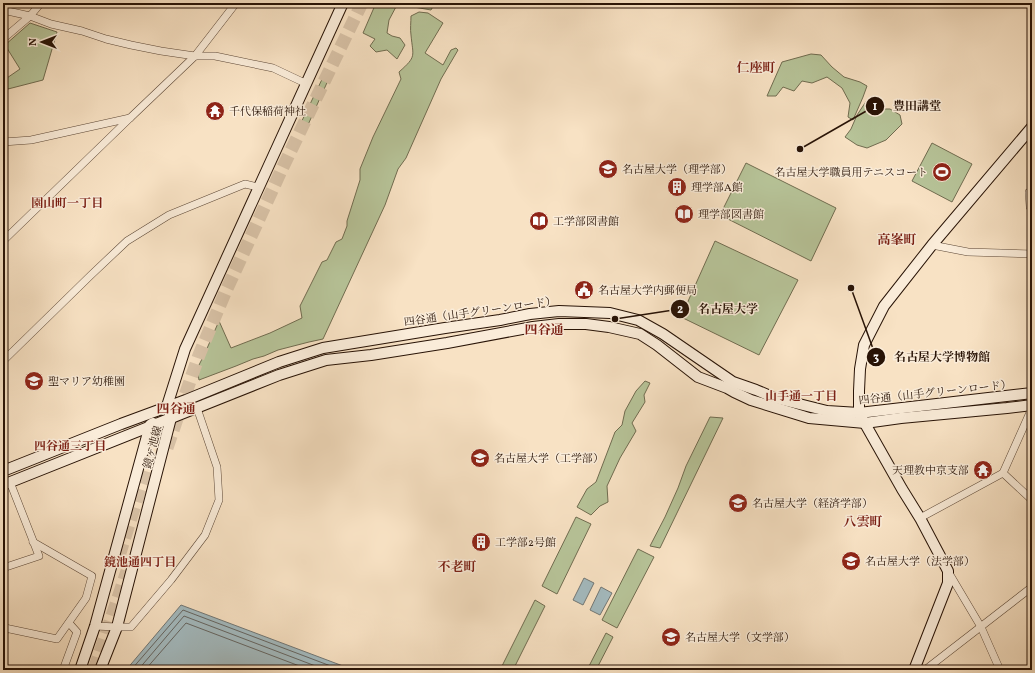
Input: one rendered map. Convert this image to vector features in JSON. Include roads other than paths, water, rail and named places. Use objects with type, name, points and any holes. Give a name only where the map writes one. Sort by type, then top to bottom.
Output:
[{"type":"street","points":[[3,39],[30,16],[41,3]]},
{"type":"street","points":[[3,241],[195,56],[236,3]]},
{"type":"street","points":[[166,406],[185,349],[343,3]]},
{"type":"street","points":[[3,10],[30,16],[51,24],[131,45],[195,56],[215,56],[273,68],[307,84]]},
{"type":"street","points":[[3,142],[31,140],[130,118]]},
{"type":"street","points":[[1000,670],[981,627],[859,413],[860,369],[864,345],[884,306],[932,245],[1032,127]]},
{"type":"street","points":[[3,360],[128,241],[169,215],[245,184],[258,187]]},
{"type":"street","points":[[1032,191],[1029,192],[1030,207],[1032,210]]},
{"type":"street","points":[[932,245],[968,252],[1032,254]]},
{"type":"street","name":"四谷通（山手グリーンロード）","points":[[3,470],[166,406],[186,400],[279,362],[323,348],[530,314],[559,311],[610,313],[638,320],[663,334],[733,382],[775,398],[827,411],[859,413],[1032,394]]},
{"type":"street","points":[[3,568],[39,556],[7,483],[279,375],[326,360],[370,355],[533,327],[559,324],[610,326],[640,334],[657,344],[698,377],[727,388],[751,400],[808,418],[865,423],[901,418],[1032,406],[1002,473],[920,518]]},
{"type":"street","name":"鏡ヶ池線","points":[[80,670],[95,626],[150,426],[166,406],[171,418],[117,628],[100,670]]},
{"type":"street","points":[[95,626],[117,628],[131,627],[171,580],[205,535],[219,500],[217,467],[197,408]]},
{"type":"street","points":[[1002,473],[1032,500]]},
{"type":"street","points":[[3,640],[4,626],[57,638],[86,598],[92,576],[34,542]]},
{"type":"street","points":[[914,670],[948,583],[948,571]]},
{"type":"street","points":[[924,670],[1032,587]]},
{"type":"street","points":[[63,670],[77,632],[68,623]]},
{"type":"water","points":[[584,578],[594,583],[583,605],[573,600]]},
{"type":"water","points":[[601,587],[612,593],[600,615],[590,610]]},
{"type":"water","points":[[181,605],[343,666],[341,670],[126,670]]},
{"type":"tunnel","points":[[167,448],[199,355],[225,293],[281,171],[362,3]]},
{"type":"tunnel","points":[[119,556],[164,413]]},
{"type":"tunnel","points":[[94,670],[127,571]]},
{"type":"place","name":"千代保稲荷神社","points":[[215,111]]},
{"type":"place","name":"豊田講堂","points":[[800,149]]},
{"type":"place","name":"名古屋大学（理学部）","points":[[608,169]]},
{"type":"place","name":"名古屋大学職員用テニスコート","points":[[942,172]]},
{"type":"place","name":"理学部A館","points":[[677,187]]},
{"type":"place","name":"理学部図書館","points":[[684,214]]},
{"type":"place","name":"工学部図書館","points":[[539,221]]},
{"type":"place","name":"名古屋大学博物館","points":[[851,288]]},
{"type":"place","name":"名古屋大学内郵便局","points":[[584,290]]},
{"type":"place","name":"名古屋大学","points":[[615,319]]},
{"type":"place","name":"聖マリア幼稚園","points":[[34,381]]},
{"type":"place","name":"名古屋大学（工学部）","points":[[480,458]]},
{"type":"place","name":"天理教中京支部","points":[[983,470]]},
{"type":"place","name":"名古屋大学（経済学部）","points":[[738,503]]},
{"type":"place","name":"工学部2号館","points":[[481,542]]},
{"type":"place","name":"名古屋大学（法学部）","points":[[851,561]]},
{"type":"place","name":"名古屋大学（文学部）","points":[[671,637]]},
{"type":"district","name":"仁座町","points":[[756,67]]},
{"type":"district","name":"園山町一丁目","points":[[67,203]]},
{"type":"district","name":"高峯町","points":[[897,239]]},
{"type":"district","name":"四谷通","points":[[544,329]]},
{"type":"district","name":"山手通一丁目","points":[[801,396]]},
{"type":"district","name":"四谷通","points":[[176,408]]},
{"type":"district","name":"四谷通三丁目","points":[[70,446]]},
{"type":"district","name":"八雲町","points":[[863,521]]},
{"type":"district","name":"鏡池通四丁目","points":[[140,562]]},
{"type":"district","name":"不老町","points":[[457,566]]}]
